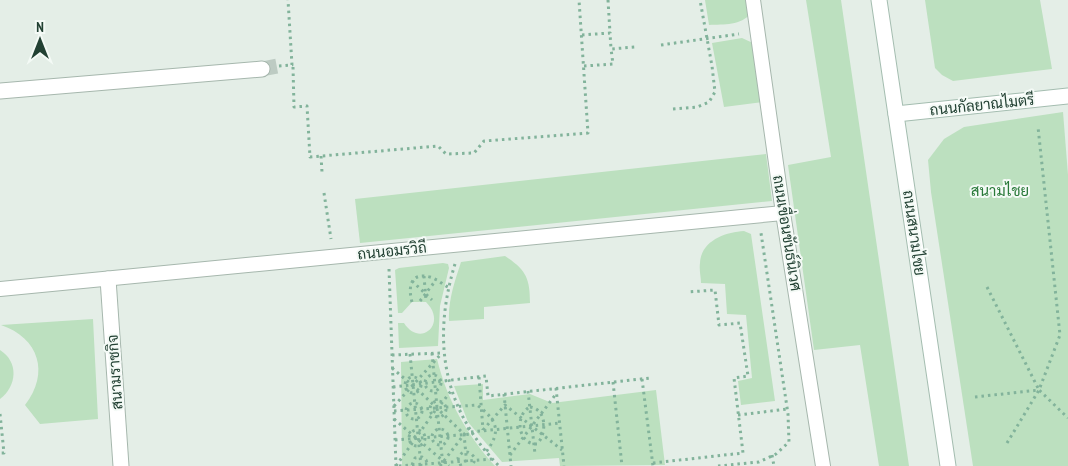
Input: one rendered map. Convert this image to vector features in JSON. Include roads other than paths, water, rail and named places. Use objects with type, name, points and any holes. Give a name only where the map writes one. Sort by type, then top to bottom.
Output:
[{"type":"main road","name":"ถนนสนามไชย","points":[[879,0],[948,466]]},
{"type":"main road","points":[[0,91],[262,69]]},
{"type":"main road","name":"ถนนกัลยาณไมตรี","points":[[896,114],[1068,96]]},
{"type":"main road","name":"สนามราชกิจ","points":[[108,279],[121,466]]},
{"type":"lane","name":"ถนนเขื่อนขันธ์นิเวศ","points":[[753,0],[783,213],[823,466]]},
{"type":"lane","name":"ถนนอมรวิถี","points":[[0,290],[783,213]]},
{"type":"tunnel","points":[[262,69],[278,66]]},
{"type":"park label","name":"สนามไชย","points":[[1000,191]]}]
